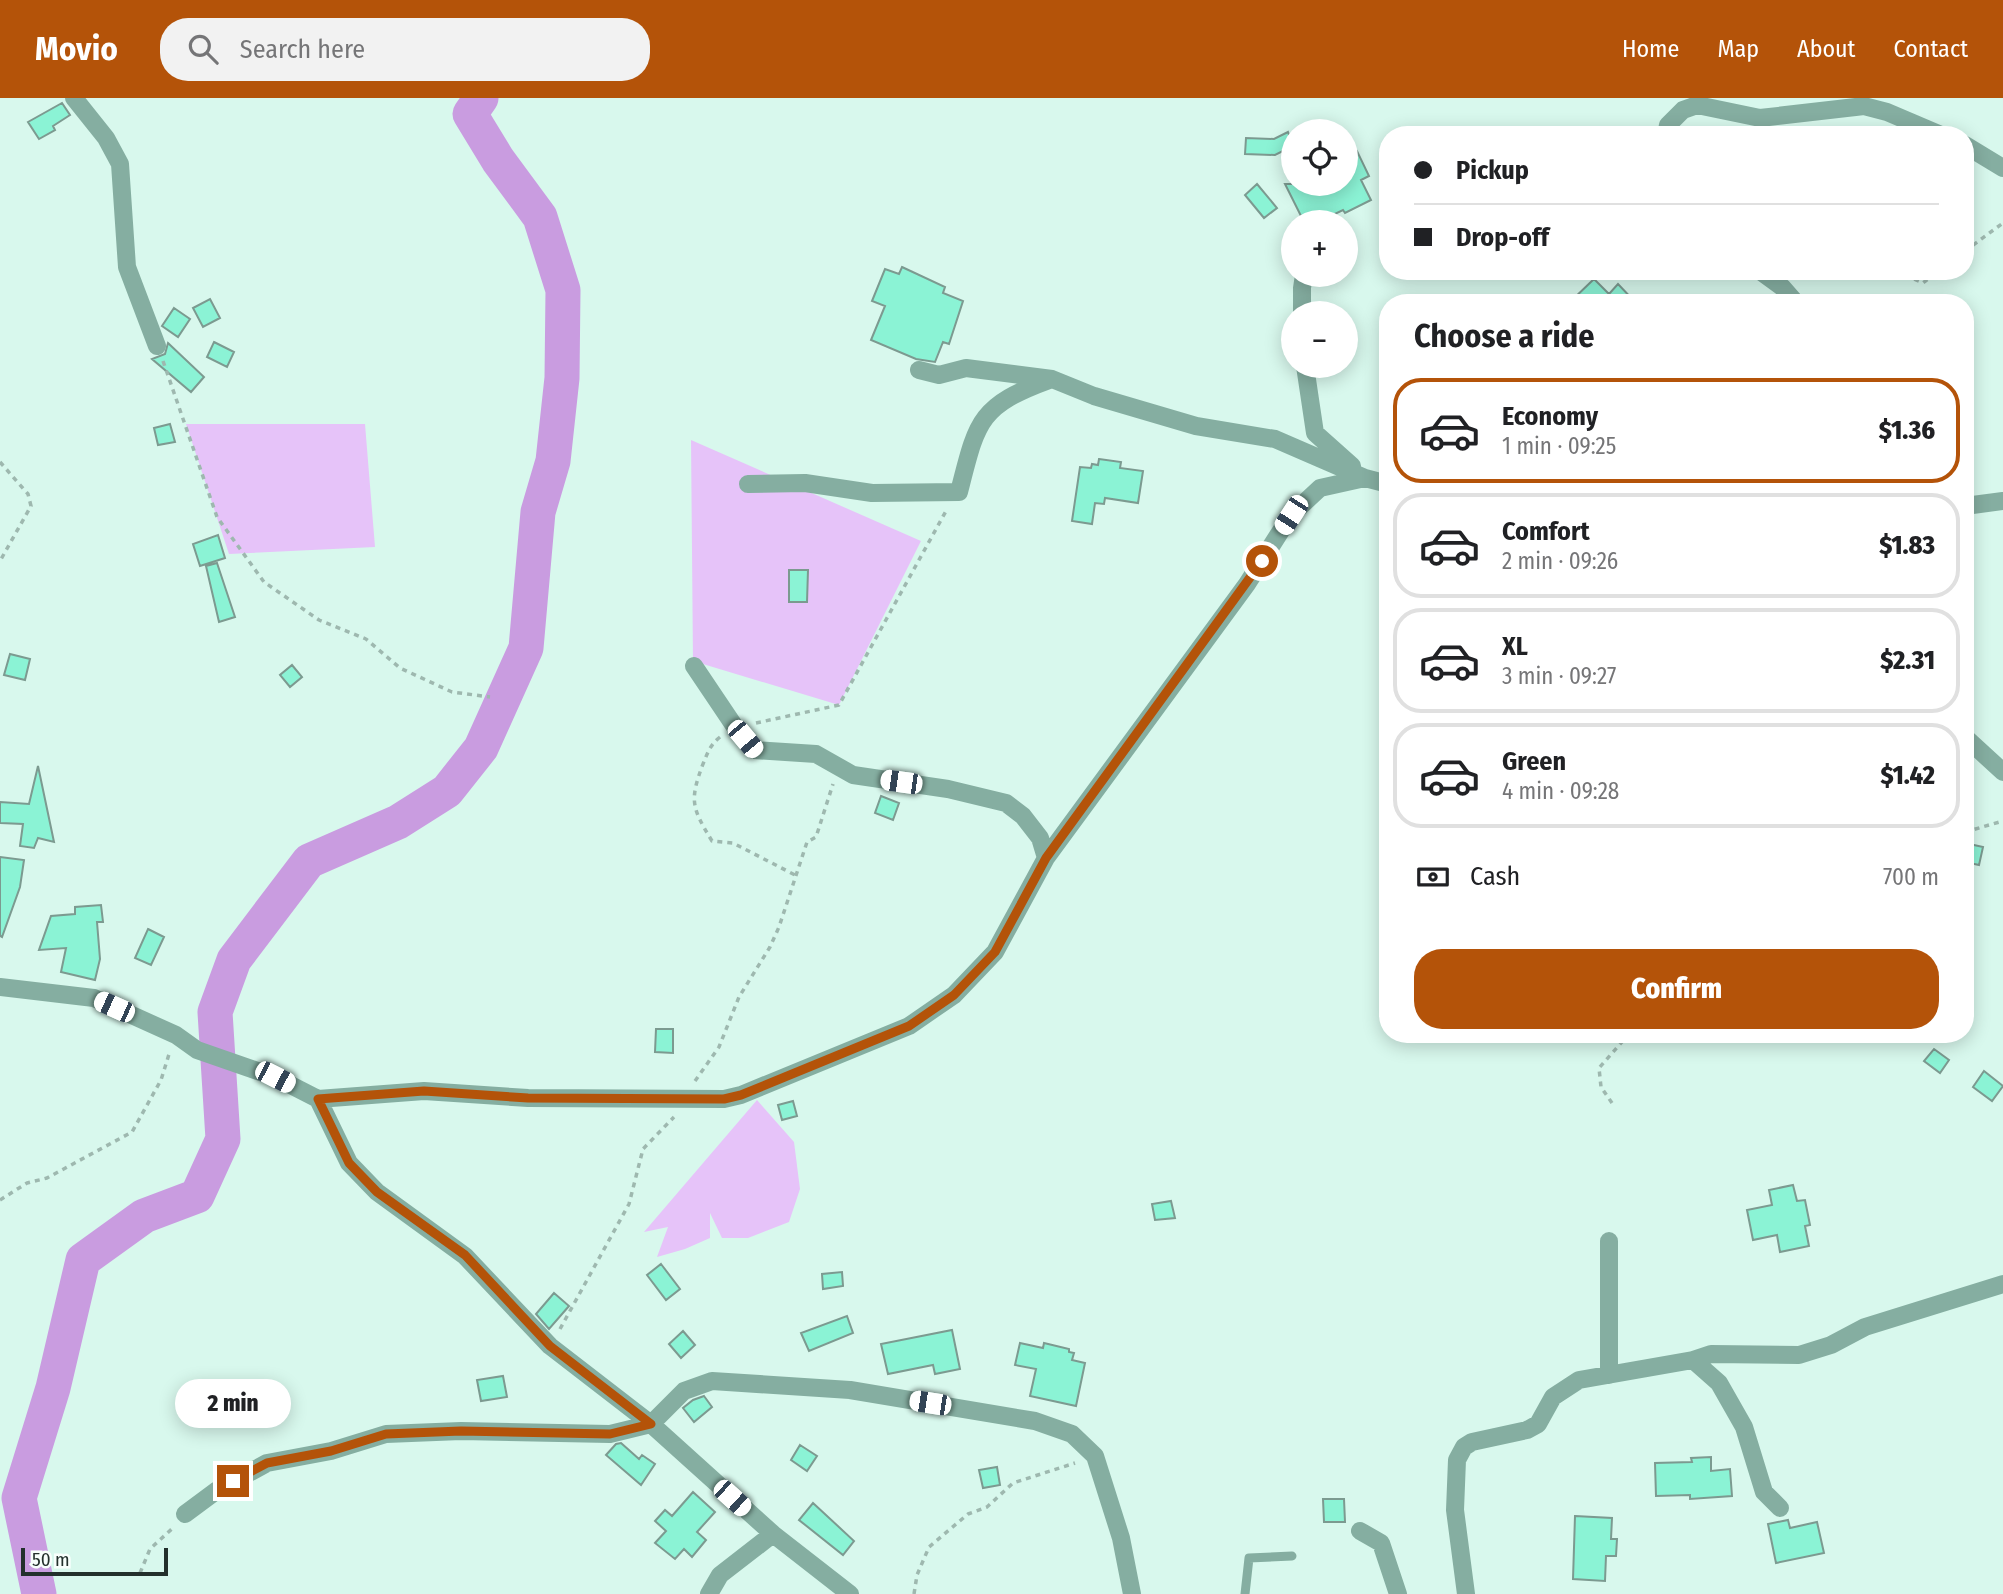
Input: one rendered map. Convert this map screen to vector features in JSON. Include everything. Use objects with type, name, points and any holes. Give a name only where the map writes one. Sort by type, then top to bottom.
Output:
[{"type":"street","points":[[74,98],[106,138],[120,163],[127,267],[157,346]]},
{"type":"street","points":[[1668,126],[1684,110],[1697,105],[1760,118],[1864,106],[1887,112],[1920,126]]},
{"type":"street","points":[[1974,150],[2003,168]]},
{"type":"street","points":[[1772,280],[1788,294]]},
{"type":"street","points":[[919,370],[939,375],[966,368],[1052,379],[1094,396],[1196,426],[1275,439],[1379,482]]},
{"type":"street","points":[[1307,378],[1315,433],[1365,478]]},
{"type":"street","points":[[748,484],[805,483],[872,493],[959,492],[973,437],[991,408],[1022,390],[1052,379]]},
{"type":"street","points":[[0,987],[94,998],[176,1035],[197,1050],[275,1077],[318,1099],[424,1091],[528,1098],[724,1099],[741,1095],[909,1026],[954,995],[995,952],[1046,858],[1247,584],[1291,515],[1320,488],[1365,478]]},
{"type":"street","points":[[1974,505],[2003,501]]},
{"type":"street","points":[[694,666],[754,750],[816,754],[853,775],[948,789],[1006,803],[1023,816],[1040,838],[1046,858]]},
{"type":"street","points":[[1974,745],[2003,772]]},
{"type":"street","points":[[318,1099],[349,1163],[377,1192],[465,1255],[550,1346],[651,1424],[773,1534],[850,1594]]},
{"type":"street","points":[[1609,1241],[1609,1375]]},
{"type":"street","points":[[1466,1594],[1455,1510],[1457,1460],[1464,1447],[1472,1442],[1527,1430],[1538,1424],[1553,1397],[1567,1386],[1579,1380],[1692,1360],[1711,1354],[1799,1355],[1831,1345],[1865,1327],[2003,1284]]},
{"type":"street","points":[[1692,1360],[1719,1384],[1725,1394],[1744,1427],[1764,1492],[1780,1508]]},
{"type":"street","points":[[185,1514],[216,1490],[267,1463],[331,1451],[386,1434],[461,1431],[610,1434],[651,1424],[684,1391],[712,1381],[836,1390],[1035,1420],[1072,1434],[1095,1456],[1121,1538],[1132,1594]]},
{"type":"street","points":[[1360,1531],[1381,1543],[1398,1594]]},
{"type":"street","points":[[709,1594],[720,1575],[773,1534]]},
{"type":"lane","points":[[1245,1594],[1249,1558],[1292,1556]]},
{"type":"path","points":[[1974,244],[2003,223]]},
{"type":"path","points":[[157,346],[217,517],[264,583],[319,620],[366,639],[400,668],[452,692],[490,697]]},
{"type":"path","points":[[0,462],[28,494],[31,506],[0,561]]},
{"type":"path","points":[[797,876],[733,844],[712,841],[696,816],[693,789],[711,744],[735,727],[839,705],[959,492]]},
{"type":"path","points":[[550,1346],[629,1203],[643,1149],[676,1116],[683,1097],[719,1047],[739,997],[775,937],[807,842],[816,837],[840,766]]},
{"type":"path","points":[[1974,829],[2003,821]]},
{"type":"path","points":[[0,1200],[27,1183],[47,1178],[132,1132],[161,1080],[176,1035]]},
{"type":"path","points":[[1612,1103],[1601,1087],[1600,1068],[1621,1043]]},
{"type":"path","points":[[914,1594],[917,1576],[929,1547],[968,1514],[987,1507],[1013,1483],[1095,1456]]},
{"type":"path","points":[[140,1573],[150,1549],[185,1514]]},
{"type":"shaded area","points":[[186,424],[365,424],[375,547],[229,554]]},
{"type":"shaded area","points":[[691,440],[921,541],[839,705],[693,661]]},
{"type":"shaded area","points":[[757,1100],[794,1142],[800,1189],[789,1222],[748,1238],[722,1238],[710,1213],[710,1238],[657,1257],[668,1227],[644,1232]]},
{"type":"building","points":[[62,103],[70,115],[53,126],[55,130],[39,139],[28,122]]},
{"type":"building","points":[[1281,136],[1281,152],[1275,155],[1245,154],[1246,138],[1274,139]]},
{"type":"building","points":[[1358,153],[1369,176],[1361,180],[1371,200],[1351,210],[1298,210],[1291,196],[1358,196]]},
{"type":"building","points":[[1257,184],[1277,208],[1264,218],[1245,195]]},
{"type":"building","points":[[902,267],[945,287],[943,293],[963,301],[949,344],[943,342],[935,362],[916,359],[871,340],[885,306],[872,301],[885,269],[899,274]]},
{"type":"building","points":[[1595,280],[1609,294],[1578,294]]},
{"type":"building","points":[[1618,284],[1627,294],[1609,294]]},
{"type":"building","points":[[210,299],[220,318],[203,327],[193,308]]},
{"type":"building","points":[[174,308],[190,319],[178,337],[162,326]]},
{"type":"building","points":[[214,342],[234,352],[227,367],[207,357]]},
{"type":"building","points":[[168,343],[204,377],[191,392],[152,359],[165,354]]},
{"type":"building","points":[[170,424],[175,442],[158,445],[154,428]]},
{"type":"building","points":[[1099,459],[1121,462],[1120,468],[1143,471],[1138,503],[1105,498],[1104,504],[1095,503],[1092,524],[1072,521],[1080,467],[1091,468],[1092,464],[1098,465]]},
{"type":"building","points":[[218,535],[225,558],[200,566],[193,544]]},
{"type":"building","points":[[217,563],[235,617],[219,622],[206,566]]},
{"type":"building","points":[[789,570],[808,570],[807,602],[789,602]]},
{"type":"building","points":[[10,654],[30,659],[25,680],[4,675]]},
{"type":"building","points":[[292,665],[302,677],[290,687],[280,675]]},
{"type":"building","points":[[38,766],[54,842],[38,838],[34,848],[20,846],[23,824],[0,823],[0,802],[29,804]]},
{"type":"building","points":[[881,796],[899,803],[893,820],[875,813]]},
{"type":"building","points":[[1974,845],[1983,847],[1979,865],[1974,864]]},
{"type":"building","points":[[0,857],[24,860],[20,887],[2,937],[0,936]]},
{"type":"building","points":[[101,905],[103,922],[97,922],[100,959],[95,980],[61,972],[66,948],[39,950],[51,916],[75,914],[75,907]]},
{"type":"building","points":[[148,929],[164,937],[151,965],[135,958]]},
{"type":"building","points":[[656,1029],[673,1029],[673,1053],[655,1052]]},
{"type":"building","points":[[1934,1049],[1949,1060],[1940,1073],[1924,1061]]},
{"type":"building","points":[[1984,1071],[2003,1086],[1992,1101],[1973,1087]]},
{"type":"building","points":[[793,1101],[797,1116],[782,1120],[778,1105]]},
{"type":"building","points":[[1793,1185],[1797,1201],[1805,1200],[1810,1225],[1805,1226],[1809,1246],[1780,1252],[1777,1235],[1753,1240],[1747,1210],[1772,1205],[1769,1190]]},
{"type":"building","points":[[1171,1201],[1175,1218],[1155,1220],[1152,1204]]},
{"type":"building","points":[[661,1264],[680,1289],[666,1300],[647,1275]]},
{"type":"building","points":[[842,1272],[843,1286],[823,1289],[822,1274]]},
{"type":"building","points":[[554,1293],[569,1306],[549,1329],[536,1314]]},
{"type":"building","points":[[847,1316],[853,1333],[809,1351],[801,1333]]},
{"type":"building","points":[[952,1330],[960,1369],[935,1374],[933,1365],[888,1374],[881,1344]]},
{"type":"building","points":[[683,1331],[695,1345],[681,1358],[669,1344]]},
{"type":"building","points":[[1020,1343],[1043,1348],[1044,1343],[1069,1349],[1069,1352],[1074,1353],[1072,1360],[1085,1363],[1076,1406],[1030,1396],[1036,1369],[1015,1365]]},
{"type":"building","points":[[503,1376],[507,1397],[481,1401],[477,1380]]},
{"type":"building","points":[[704,1396],[712,1407],[694,1422],[683,1408]]},
{"type":"building","points":[[621,1443],[639,1459],[642,1455],[655,1464],[641,1485],[606,1455],[616,1444]]},
{"type":"building","points":[[800,1445],[817,1456],[807,1471],[791,1460]]},
{"type":"building","points":[[1711,1457],[1711,1471],[1730,1469],[1732,1496],[1690,1499],[1690,1495],[1656,1496],[1655,1463],[1692,1462],[1691,1458]]},
{"type":"building","points":[[997,1467],[1000,1485],[983,1488],[979,1470]]},
{"type":"building","points":[[693,1492],[715,1512],[697,1532],[706,1540],[692,1557],[684,1549],[675,1559],[655,1543],[666,1531],[655,1521],[665,1510],[672,1516]]},
{"type":"building","points":[[1323,1499],[1344,1499],[1345,1522],[1324,1522]]},
{"type":"building","points":[[813,1503],[854,1541],[843,1555],[799,1520]]},
{"type":"building","points":[[1575,1516],[1612,1518],[1611,1539],[1617,1539],[1616,1556],[1606,1556],[1605,1581],[1573,1579]]},
{"type":"building","points":[[1788,1520],[1790,1528],[1817,1522],[1824,1553],[1776,1563],[1768,1524]]},
{"type":"waterway","points":[[39,1594],[19,1498],[53,1388],[83,1260],[144,1216],[197,1196],[223,1139],[215,1012],[234,960],[309,861],[398,822],[447,791],[481,748],[526,648],[538,512],[553,461],[562,378],[563,290],[540,217],[498,160],[470,114],[481,98]]},
{"type":"route","points":[[233,1481],[267,1463],[331,1451],[386,1434],[461,1431],[610,1434],[651,1424],[550,1346],[465,1255],[377,1192],[349,1163],[318,1099],[424,1091],[528,1098],[724,1099],[741,1095],[909,1026],[954,995],[995,952],[1046,858],[1262,561]]}]
